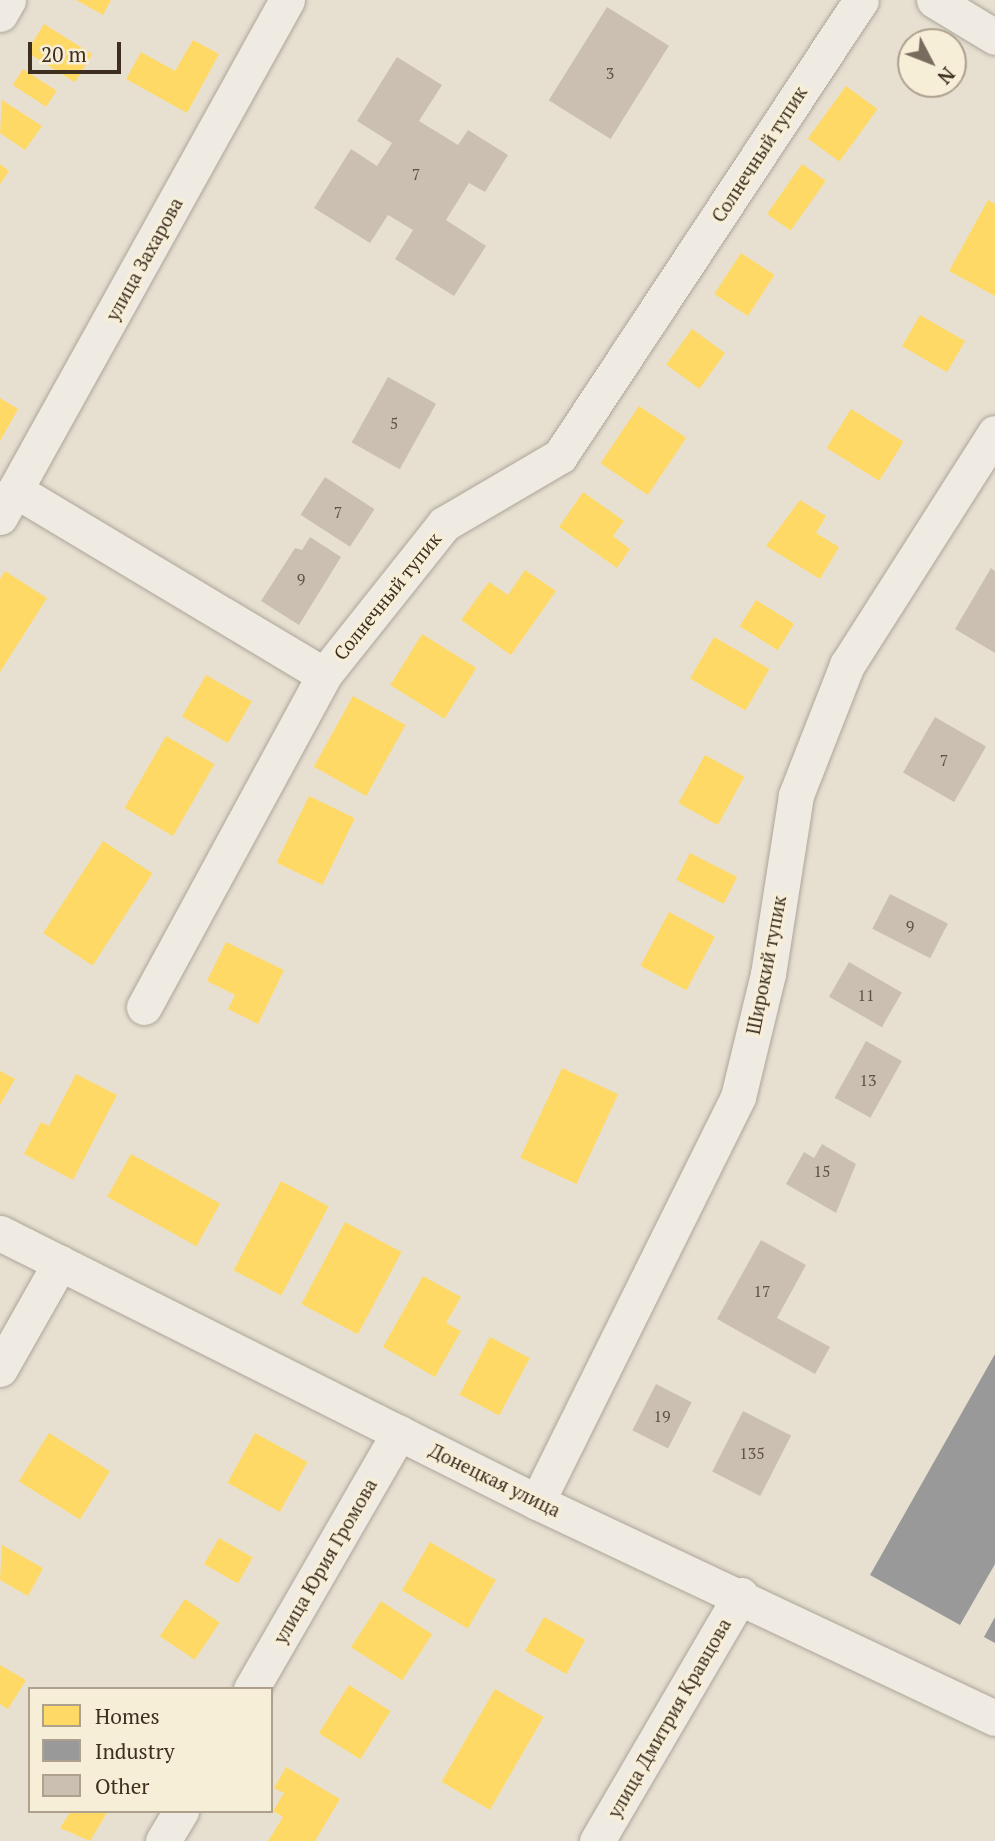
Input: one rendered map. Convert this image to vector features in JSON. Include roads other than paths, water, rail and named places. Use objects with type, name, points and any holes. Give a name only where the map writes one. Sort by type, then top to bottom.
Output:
[{"type":"street","points":[[0,14],[8,0]]},
{"type":"street","name":"улица Захарова","points":[[8,504],[287,0]]},
{"type":"street","name":"Солнечный тупик","points":[[144,1007],[324,675],[444,524],[560,456],[861,0]]},
{"type":"street","points":[[934,0],[995,37]]},
{"type":"street","name":"Широкий тупик","points":[[537,1502],[738,1097],[768,974],[796,795],[847,665],[995,433]]},
{"type":"street","points":[[8,504],[324,675]]},
{"type":"street","name":"Донецкая улица","points":[[0,1233],[537,1502],[741,1595],[995,1717]]},
{"type":"street","points":[[0,1369],[60,1263]]},
{"type":"street","name":"улица Юрия Громова","points":[[252,1687],[399,1433]]},
{"type":"street","name":"улица Дмитрия Кравцова","points":[[597,1841],[741,1595]]},
{"type":"street","points":[[163,1841],[180,1813]]}]
